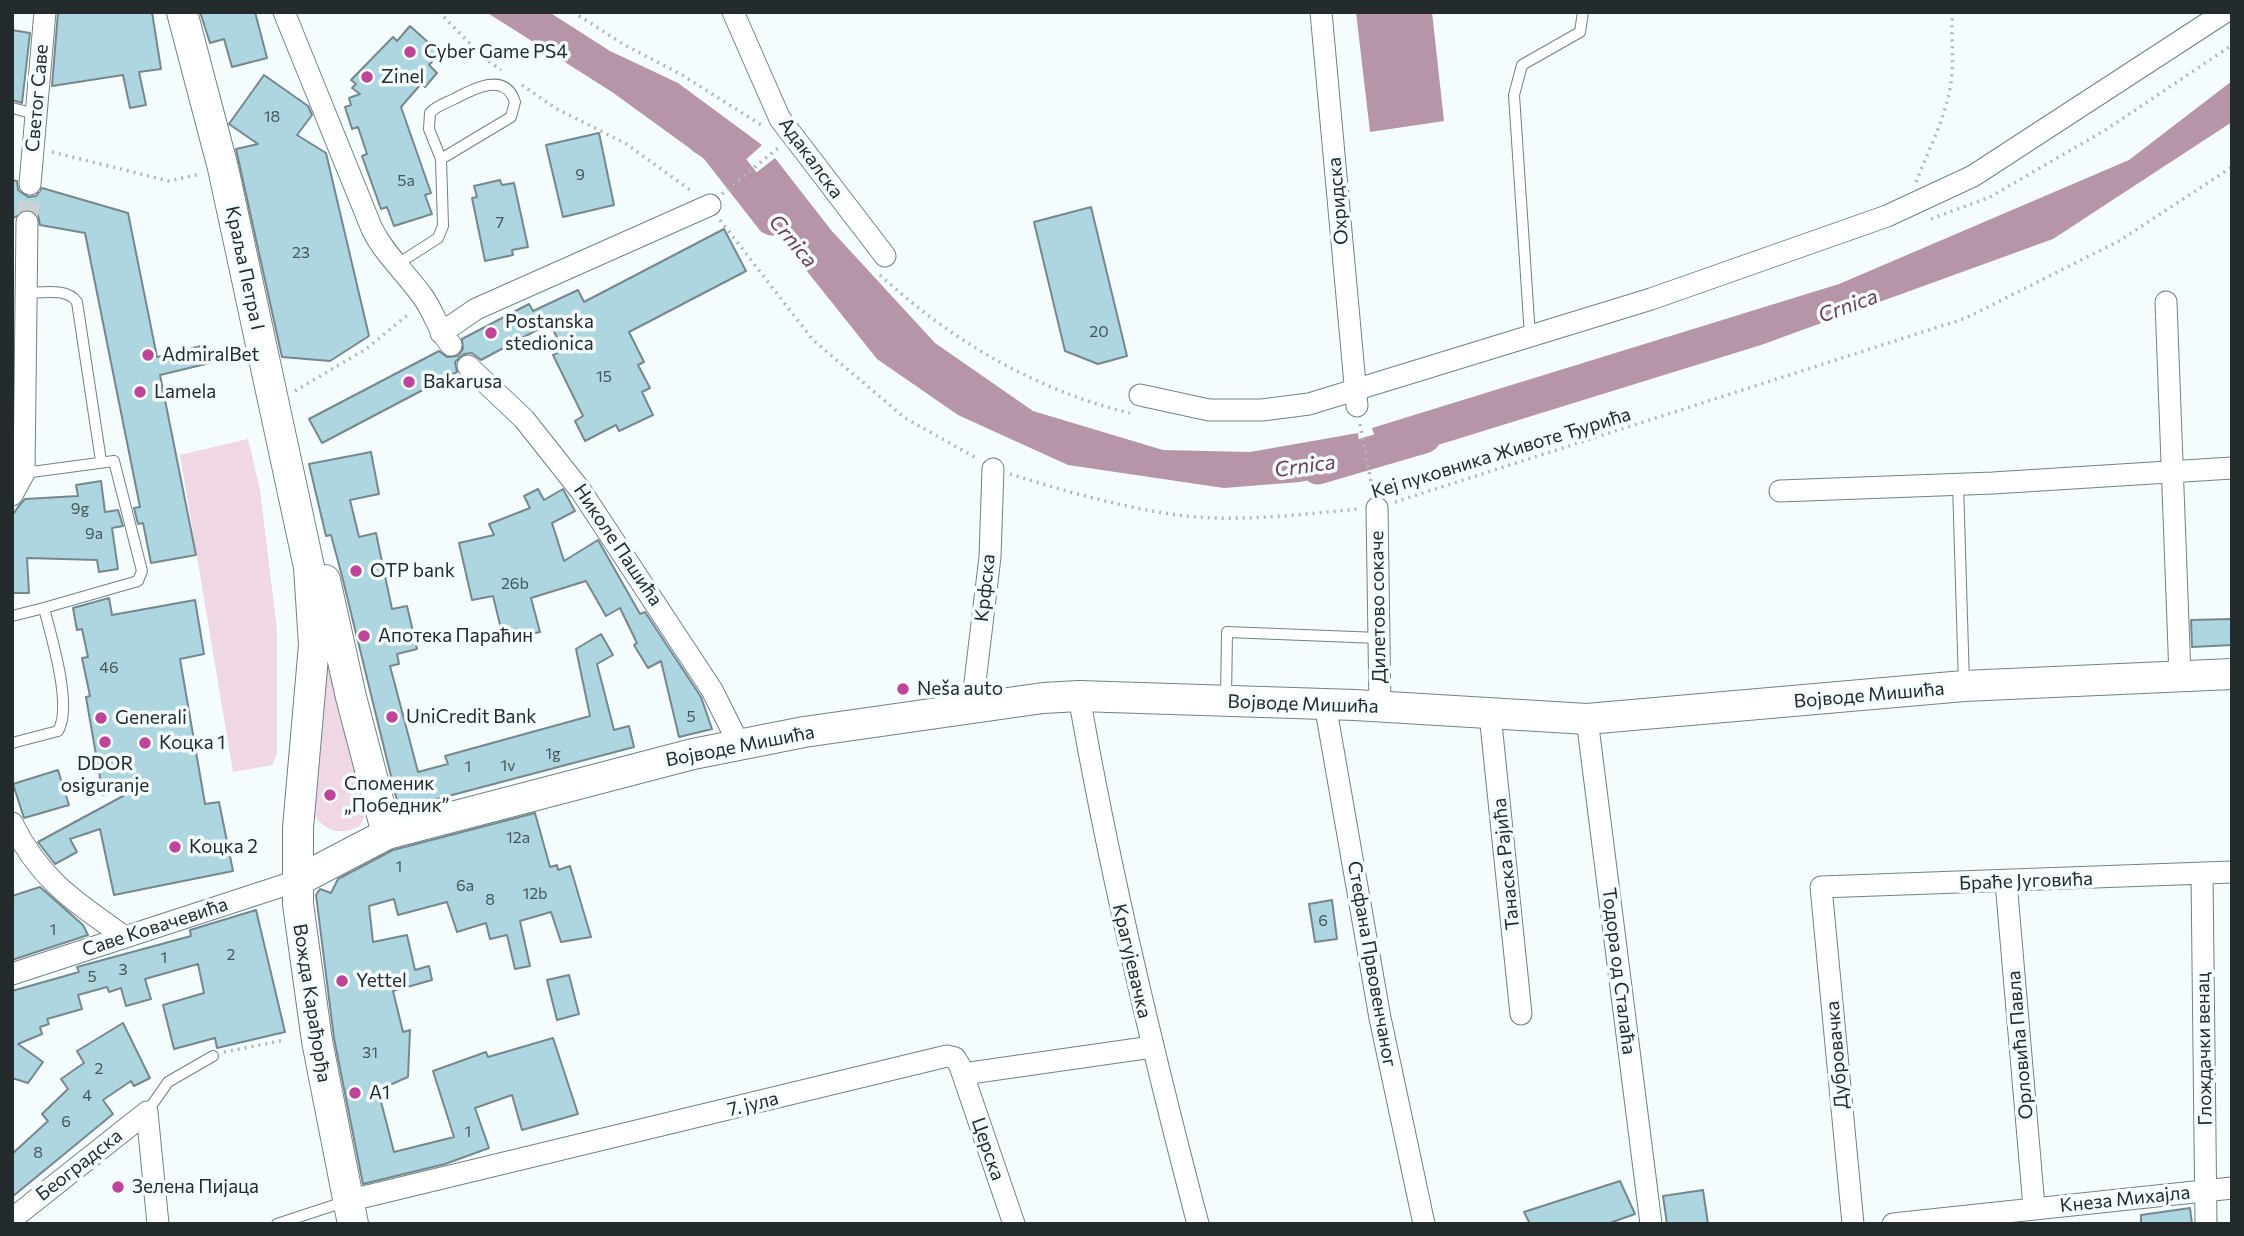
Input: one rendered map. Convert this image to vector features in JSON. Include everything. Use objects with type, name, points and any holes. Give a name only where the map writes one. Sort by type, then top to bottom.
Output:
[{"type":"main road","name":"Краља Петра I","points":[[182,12],[223,168],[302,526],[314,626],[298,828],[297,881]]},
{"type":"main road","name":"Краља Петра I","points":[[302,526],[314,544],[321,565],[351,697],[387,834]]},
{"type":"main road","name":"Војводе Мишића","points":[[387,834],[600,777],[739,744],[972,707],[1079,696],[1325,704],[1587,719],[1964,686],[2232,674]]},
{"type":"main road","points":[[303,789],[317,838],[331,861]]},
{"type":"main road","points":[[297,881],[387,834]]},
{"type":"main road","name":"Вожда Карађорђа","points":[[297,881],[301,939],[350,1212]]},
{"type":"street","name":"Светог Саве","points":[[30,184],[45,12]]},
{"type":"street","points":[[284,12],[379,243],[424,299],[446,339],[476,309],[710,205]]},
{"type":"street","name":"Адакалска","points":[[733,12],[780,119],[881,264]]},
{"type":"street","name":"Охридска","points":[[1321,12],[1357,405]]},
{"type":"street","points":[[1137,404],[1262,411],[1309,404],[1357,405],[1530,335],[1651,299],[1912,204],[1973,176],[2225,12]]},
{"type":"street","points":[[12,495],[24,473],[19,375],[27,222]]},
{"type":"street","points":[[2166,302],[2180,676]]},
{"type":"street","name":"Николе Пашића","points":[[468,366],[524,419],[582,491],[698,667],[739,744]]},
{"type":"street","points":[[1780,491],[2232,468]]},
{"type":"street","name":"Крфска","points":[[972,707],[990,557],[993,469]]},
{"type":"street","name":"Дилетово сокаче","points":[[1377,508],[1380,707]]},
{"type":"street","name":"Крагујевачка","points":[[1079,696],[1108,856],[1152,1046],[1198,1224]]},
{"type":"street","name":"Стефана Првовенчаног","points":[[1325,704],[1380,1018],[1424,1224]]},
{"type":"street","name":"Танаска Рајића","points":[[1490,714],[1521,1014]]},
{"type":"street","name":"Тодора од Сталаћа","points":[[1587,719],[1651,1224]]},
{"type":"street","points":[[12,823],[26,850],[51,881],[83,909],[125,937]]},
{"type":"street","name":"Браће Југовића","points":[[1821,887],[2232,872]]},
{"type":"street","name":"Глождачки венац","points":[[2202,875],[2206,1224]]},
{"type":"street","name":"Саве Ковачевића","points":[[12,974],[297,881]]},
{"type":"street","name":"Орловића Павла","points":[[2006,882],[2034,1207]]},
{"type":"street","name":"Дубровачка","points":[[1821,887],[1853,1224]]},
{"type":"street","points":[[963,1074],[1152,1046]]},
{"type":"street","name":"7. јула","points":[[350,1212],[947,1056],[955,1058],[963,1074]]},
{"type":"street","name":"Церска","points":[[963,1074],[1014,1224]]},
{"type":"street","name":"Београдска","points":[[12,1219],[147,1112]]},
{"type":"street","name":"Београдска","points":[[147,1112],[158,1224]]},
{"type":"street","name":"Кнеза Михајла","points":[[1893,1224],[2232,1188]]},
{"type":"lane","points":[[1530,335],[1514,95],[1522,65],[1580,32],[1583,12]]},
{"type":"lane","points":[[396,265],[438,238],[444,220],[440,159],[429,129],[429,118],[433,109],[481,85],[498,85],[508,90],[515,103],[511,117],[440,159]]},
{"type":"lane","points":[[12,108],[34,114]]},
{"type":"lane","points":[[21,301],[65,293],[72,295],[77,302],[101,461]]},
{"type":"lane","points":[[12,616],[138,581],[142,571],[114,461],[24,473]]},
{"type":"lane","points":[[1958,484],[1964,686]]},
{"type":"lane","points":[[12,743],[58,731],[63,723],[64,703],[44,608]]},
{"type":"lane","points":[[1226,701],[1227,632],[1379,638]]},
{"type":"lane","name":"Београдска","points":[[147,1112],[168,1082],[213,1056]]},
{"type":"lane","points":[[277,1224],[350,1212]]},
{"type":"path","points":[[439,12],[484,58],[505,72]]},
{"type":"path","points":[[573,12],[623,44],[682,75],[770,131]]},
{"type":"path","points":[[1912,204],[1914,189],[1946,106],[1953,71],[1950,31],[1953,12]]},
{"type":"path","points":[[1929,220],[1990,197],[2107,129],[2232,45]]},
{"type":"path","name":"Кеј пуковника Животе Ђурића","points":[[515,80],[557,109],[625,143],[710,205],[813,340],[905,418],[993,469],[1068,492],[1179,515],[1273,517],[1377,508],[1966,318],[2119,241],[2232,167]]},
{"type":"path","points":[[710,205],[779,144],[787,155]]},
{"type":"path","points":[[32,147],[169,181],[223,168]]},
{"type":"path","points":[[881,264],[920,312],[980,351],[1046,387],[1137,404]]},
{"type":"path","points":[[275,402],[366,349],[424,299]]},
{"type":"path","points":[[1357,405],[1377,508]]},
{"type":"path","points":[[213,1056],[231,1049],[285,1040]]},
{"type":"shaded area","points":[[248,439],[260,490],[277,630],[277,753],[272,765],[233,772],[180,455]]},
{"type":"shaded area","points":[[322,627],[368,807],[360,826],[347,831],[330,829],[315,817]]},
{"type":"water","points":[[486,12],[549,12],[610,51],[678,83],[762,145],[728,176],[612,92]]},
{"type":"water","points":[[1356,12],[1432,12],[1444,121],[1370,132]]},
{"type":"water","points":[[2232,81],[2232,122],[2053,239],[1761,345],[1383,462],[1372,428],[1839,284],[2129,160]]},
{"type":"water","points":[[775,158],[831,230],[935,343],[1033,411],[1163,450],[1250,452],[1358,433],[1362,469],[1300,482],[1224,488],[1068,465],[958,415],[877,359],[739,186]]},
{"type":"building","points":[[58,12],[152,12],[161,69],[139,72],[146,105],[130,108],[123,75],[52,86]]},
{"type":"building","points":[[200,12],[255,12],[267,58],[232,67],[224,39],[210,43]]},
{"type":"building","points":[[410,26],[440,53],[429,65],[437,73],[425,87],[421,84],[401,107],[431,193],[425,195],[432,214],[394,226],[387,207],[381,209],[362,156],[367,154],[358,127],[352,129],[345,107],[351,105],[349,98],[360,94],[352,88],[356,84],[351,80],[393,37],[397,41]]},
{"type":"building","points":[[12,30],[30,33],[22,103],[12,100]]},
{"type":"building","points":[[264,75],[308,106],[312,115],[297,135],[326,153],[369,336],[330,361],[282,357],[236,149],[258,144],[229,124]]},
{"type":"building","points":[[599,133],[614,205],[563,217],[546,145]]},
{"type":"building","name":"Lamela","points":[[12,180],[17,181],[18,190],[28,197],[36,196],[42,188],[128,213],[157,357],[205,345],[210,363],[160,375],[196,555],[151,563],[143,523],[138,524],[134,508],[140,507],[85,233],[40,225],[38,215],[28,209],[12,219]]},
{"type":"building","points":[[500,180],[502,185],[514,183],[528,247],[512,250],[513,255],[485,261],[472,198],[477,197],[474,186]]},
{"type":"building","points":[[1091,207],[1127,356],[1098,364],[1065,351],[1034,222]]},
{"type":"building","points":[[724,229],[746,271],[629,332],[644,362],[638,365],[650,388],[642,392],[653,415],[619,431],[616,425],[585,441],[575,421],[583,416],[553,355],[563,350],[550,323],[481,360],[472,353],[464,354],[455,362],[457,372],[322,443],[309,419],[439,351],[447,357],[458,356],[463,349],[462,339],[529,304],[533,311],[578,290],[584,302]]},
{"type":"building","points":[[371,452],[379,494],[350,500],[359,537],[376,533],[392,609],[407,606],[417,649],[397,654],[399,664],[390,666],[418,772],[448,764],[445,756],[590,716],[576,649],[601,634],[613,655],[597,664],[614,730],[629,726],[634,747],[399,809],[342,576],[331,535],[326,536],[309,464]]},
{"type":"building","points":[[101,481],[105,512],[118,510],[123,526],[112,528],[118,569],[99,572],[97,560],[27,558],[29,593],[13,593],[12,516],[18,507],[25,499],[78,496],[76,485]]},
{"type":"building","points":[[538,489],[544,500],[563,489],[575,511],[552,523],[564,561],[598,540],[640,614],[645,612],[701,697],[712,729],[679,737],[661,661],[648,668],[634,645],[637,643],[620,608],[606,616],[586,581],[531,598],[540,632],[517,637],[516,629],[502,633],[493,596],[472,600],[459,543],[494,535],[489,524],[530,508],[524,496]]},
{"type":"building","points":[[109,598],[112,615],[195,600],[204,654],[180,659],[205,804],[219,802],[233,871],[114,895],[100,829],[70,839],[77,852],[55,864],[38,842],[123,796],[121,790],[103,795],[86,697],[90,696],[82,658],[88,657],[82,629],[77,630],[73,608]]},
{"type":"building","points":[[2232,619],[2232,645],[2192,647],[2191,620]]},
{"type":"building","points":[[58,770],[69,805],[24,818],[13,784]]},
{"type":"building","points":[[535,813],[550,867],[557,865],[558,870],[570,866],[591,937],[561,942],[551,912],[520,921],[530,966],[515,969],[507,935],[490,939],[486,923],[457,932],[447,902],[398,915],[394,899],[369,906],[373,942],[407,935],[415,970],[429,966],[432,980],[393,991],[403,1032],[410,1030],[408,1077],[378,1090],[394,1152],[454,1137],[433,1071],[486,1052],[488,1057],[553,1038],[578,1114],[522,1130],[512,1095],[475,1108],[489,1148],[445,1164],[363,1184],[334,1038],[316,895],[320,889],[331,893],[338,879],[393,850]]},
{"type":"building","points":[[40,887],[83,925],[88,935],[12,960],[12,896]]},
{"type":"building","points":[[1332,900],[1337,939],[1315,942],[1309,904]]},
{"type":"building","points":[[256,910],[285,1032],[217,1048],[215,1038],[174,1049],[163,1005],[204,993],[198,964],[145,979],[151,999],[126,1006],[121,988],[109,992],[107,987],[78,995],[82,1009],[47,1019],[49,1024],[40,1027],[42,1034],[18,1044],[43,1062],[28,1083],[12,1078],[12,991],[79,972],[77,967],[191,936],[190,930]]},
{"type":"building","points":[[569,975],[579,1014],[557,1020],[547,980]]},
{"type":"building","points":[[123,1023],[150,1078],[134,1086],[131,1081],[103,1100],[113,1114],[12,1197],[12,1154],[48,1121],[42,1114],[68,1089],[61,1079],[84,1063],[77,1051]]},
{"type":"building","points":[[1620,1181],[1635,1214],[1607,1224],[1530,1224],[1524,1212]]},
{"type":"building","points":[[1703,1190],[1708,1224],[1667,1224],[1663,1196]]},
{"type":"building","points":[[2190,1208],[2192,1224],[2141,1224],[2141,1215]]},
{"type":"waterway","name":"Crnica","points":[[703,138],[715,146],[772,219]]},
{"type":"waterway","name":"Crnica","points":[[1318,468],[1424,437]]},
{"type":"tunnel","points":[[27,222],[30,184]]},
{"type":"place","name":"Cyber Game PS4","points":[[410,52]]},
{"type":"place","name":"Zinel","points":[[367,77]]},
{"type":"place","name":"Postanska stedionica","points":[[491,333]]},
{"type":"place","name":"AdmiralBet","points":[[148,355]]},
{"type":"place","name":"Bakarusa","points":[[409,382]]},
{"type":"place","name":"Lamela","points":[[140,392]]},
{"type":"place","name":"OTP bank","points":[[356,571]]},
{"type":"place","name":"Апотека Параћин","points":[[364,636]]},
{"type":"place","name":"Neša auto","points":[[903,689]]},
{"type":"place","name":"UniCredit Bank","points":[[392,717]]},
{"type":"place","name":"Generali","points":[[101,718]]},
{"type":"place","name":"DDOR osiguranje","points":[[105,742]]},
{"type":"place","name":"Коцка 1","points":[[145,743]]},
{"type":"place","name":"Споменик „Победник”","points":[[330,795]]},
{"type":"place","name":"Коцка 2","points":[[175,847]]},
{"type":"place","name":"Yettel","points":[[342,981]]},
{"type":"place","name":"A1","points":[[355,1093]]},
{"type":"place","name":"Зелена Пијаца","points":[[118,1187]]}]
